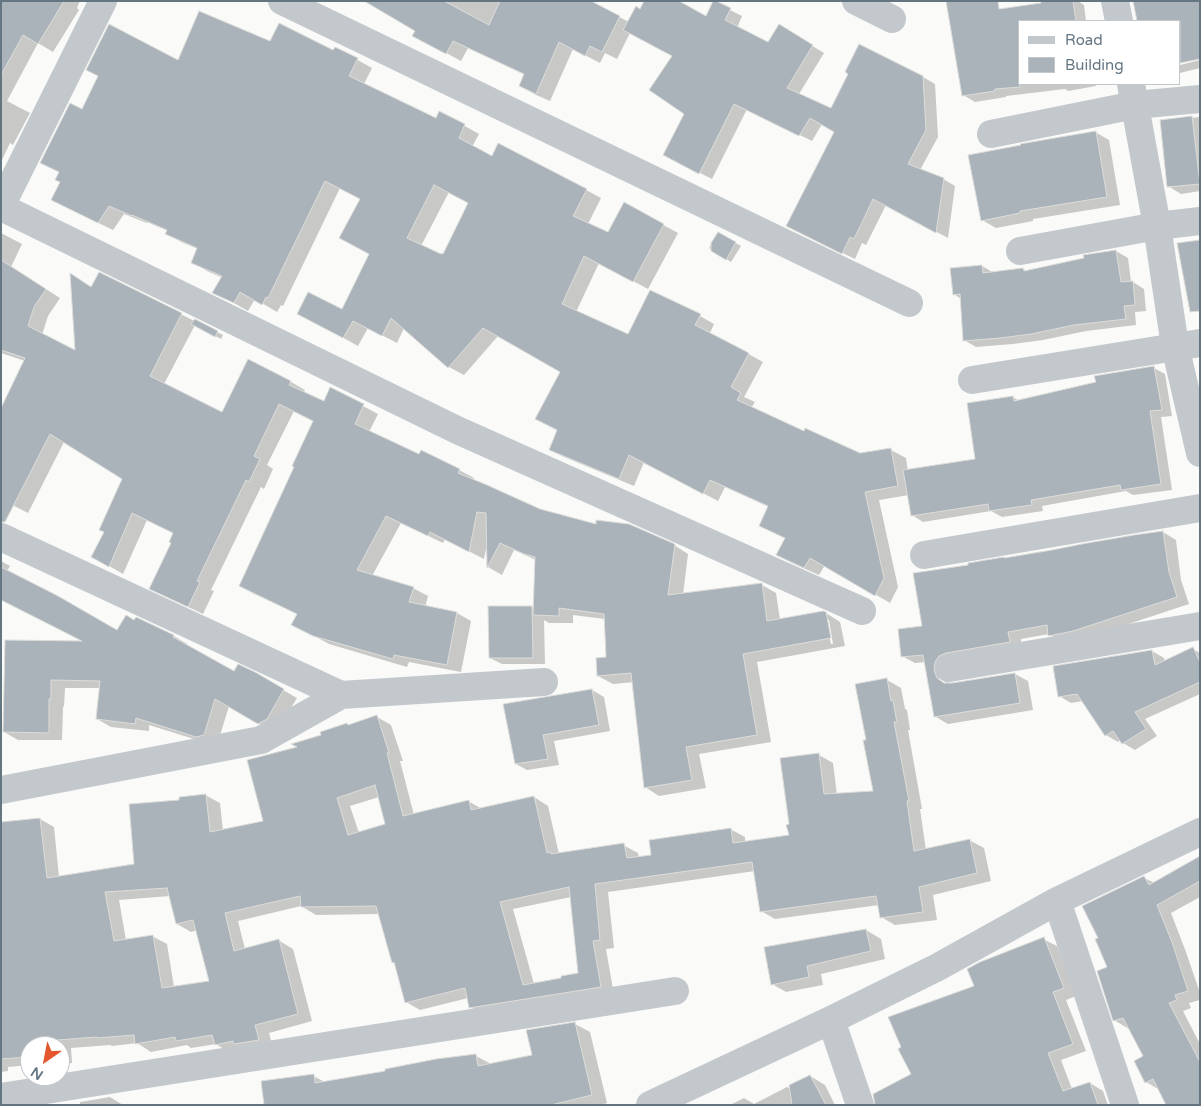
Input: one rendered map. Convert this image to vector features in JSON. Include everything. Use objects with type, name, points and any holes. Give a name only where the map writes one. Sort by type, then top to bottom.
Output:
[{"type":"street","points":[[103,1],[1,206],[457,430],[862,611]]},
{"type":"street","points":[[282,1],[909,304]]},
{"type":"street","points":[[856,1],[892,19]]},
{"type":"street","points":[[1115,1],[1119,20]]},
{"type":"street","points":[[991,134],[1133,94],[1200,99]]},
{"type":"street","points":[[1133,94],[1156,226],[1188,345],[1200,453]]},
{"type":"street","points":[[1020,251],[1156,226],[1200,221]]},
{"type":"street","points":[[972,380],[1188,345]]},
{"type":"street","points":[[924,555],[1200,508]]},
{"type":"street","points":[[1,537],[341,695]]},
{"type":"street","points":[[949,668],[1200,626]]},
{"type":"street","points":[[1,790],[260,740],[341,695],[544,682]]},
{"type":"street","points":[[650,1105],[938,967],[1058,901],[1200,832]]},
{"type":"street","points":[[1058,901],[1125,1105]]},
{"type":"street","points":[[1,1097],[675,991]]},
{"type":"street","points":[[830,1020],[860,1105]]},
{"type":"building","points":[[1,1],[64,1],[38,44],[23,35],[1,75]]},
{"type":"building","points":[[364,1],[444,1],[489,25],[500,1],[591,1],[620,16],[602,52],[590,46],[585,56],[559,42],[536,94],[519,86],[524,74],[453,41],[446,54],[412,36],[415,31]]},
{"type":"building","points":[[644,1],[679,1],[706,16],[713,1],[716,1],[731,8],[725,20],[768,42],[779,24],[813,45],[787,88],[831,108],[848,74],[845,72],[859,44],[923,76],[926,130],[908,164],[944,178],[936,233],[873,199],[854,239],[850,237],[842,254],[786,226],[834,132],[810,118],[799,136],[734,104],[699,174],[663,155],[684,114],[649,90],[672,56],[623,30],[636,6],[640,9]]},
{"type":"building","points":[[946,1],[998,1],[999,9],[1041,3],[1041,1],[1073,1],[1076,20],[1018,20],[1018,85],[1020,87],[995,89],[995,91],[962,96]]},
{"type":"building","points":[[1133,1],[1200,1],[1200,59],[1181,63],[1181,20],[1137,20]]},
{"type":"building","points":[[199,11],[270,41],[279,23],[333,50],[335,47],[358,58],[349,76],[436,118],[439,111],[465,124],[459,138],[492,156],[498,143],[587,189],[573,216],[608,232],[624,202],[664,224],[633,282],[584,256],[562,304],[628,334],[650,290],[701,314],[695,325],[749,353],[731,387],[741,393],[737,400],[804,431],[805,428],[860,453],[891,448],[898,486],[865,492],[884,578],[875,596],[810,558],[804,568],[776,555],[785,538],[759,526],[768,506],[710,480],[703,494],[629,455],[619,479],[549,450],[557,430],[535,419],[560,372],[483,328],[448,368],[391,318],[382,336],[353,321],[343,338],[297,314],[308,292],[342,309],[369,254],[339,238],[360,199],[325,181],[268,298],[266,297],[262,305],[240,292],[234,303],[212,293],[222,276],[191,263],[197,248],[165,234],[167,230],[109,206],[98,223],[51,200],[60,182],[55,180],[59,172],[40,163],[70,103],[82,109],[98,76],[86,70],[109,24],[178,60]],"holes":[[[434,185],[468,203],[443,254],[407,238]]]},
{"type":"building","points":[[1192,116],[1200,184],[1167,187],[1160,120]]},
{"type":"building","points":[[1096,131],[1107,197],[1020,211],[1020,213],[981,221],[968,155]]},
{"type":"building","points":[[718,232],[736,242],[726,260],[711,251],[711,243]]},
{"type":"building","points":[[1200,240],[1200,311],[1190,312],[1177,243]]},
{"type":"building","points":[[1116,250],[1121,282],[1133,281],[1135,305],[1124,306],[1126,319],[1074,325],[1031,334],[963,341],[960,294],[953,295],[950,268],[982,265],[983,273],[1023,268],[1024,271],[1084,258],[1083,255]]},
{"type":"building","points":[[1,260],[46,289],[34,307],[28,326],[75,350],[70,273],[91,287],[99,272],[182,313],[150,376],[222,412],[248,359],[291,381],[289,385],[324,401],[330,387],[364,404],[355,424],[419,454],[421,450],[460,469],[458,473],[540,509],[596,524],[596,520],[629,524],[675,544],[668,595],[762,583],[767,621],[823,611],[826,612],[831,638],[743,654],[757,735],[686,747],[692,780],[644,788],[631,673],[597,676],[596,658],[606,657],[604,614],[559,608],[559,616],[533,615],[535,557],[500,543],[487,568],[486,513],[477,512],[469,552],[430,532],[428,536],[386,516],[357,570],[414,587],[409,602],[457,612],[447,665],[394,655],[393,659],[313,636],[291,625],[297,614],[239,586],[313,421],[279,404],[254,456],[260,459],[249,482],[246,480],[197,581],[200,582],[188,607],[149,589],[171,543],[169,542],[173,533],[132,513],[109,567],[91,557],[104,532],[99,530],[122,479],[50,434],[5,522],[1,522],[1,408],[25,358],[1,350]]},
{"type":"building","points":[[195,319],[218,331],[215,337],[191,324]]},
{"type":"building","points":[[1154,366],[1162,410],[1150,411],[1161,484],[1121,490],[1120,485],[1031,500],[1032,505],[989,511],[988,504],[911,516],[903,470],[975,459],[967,403],[1013,396],[1014,401],[1096,382],[1094,376]]},
{"type":"building","points":[[1163,531],[1169,572],[1177,597],[1073,631],[1048,636],[1047,625],[1008,632],[1010,642],[946,653],[939,656],[935,662],[934,670],[937,678],[944,683],[1015,673],[1020,703],[934,717],[923,655],[901,657],[898,629],[922,626],[913,573]]},
{"type":"building","points":[[1,567],[58,596],[117,630],[126,615],[134,620],[136,617],[174,635],[173,637],[234,671],[238,664],[284,689],[267,719],[258,724],[215,699],[204,735],[196,737],[136,718],[135,724],[96,719],[100,681],[51,680],[49,733],[3,732],[5,640],[82,641],[1,600]]},
{"type":"building","points":[[488,606],[532,606],[533,658],[489,658]]},
{"type":"building","points":[[1193,647],[1200,662],[1200,682],[1135,712],[1146,729],[1122,744],[1113,731],[1105,736],[1077,694],[1058,697],[1053,666],[1152,650],[1155,665]]},
{"type":"building","points":[[887,678],[897,722],[894,722],[909,801],[907,801],[914,851],[970,839],[977,873],[919,887],[923,912],[880,918],[876,896],[760,912],[752,862],[595,884],[600,940],[593,941],[601,987],[469,1008],[465,988],[405,1003],[376,906],[301,907],[300,896],[225,913],[234,951],[279,939],[298,1014],[255,1025],[259,1040],[234,1044],[233,1041],[215,1045],[212,1035],[176,1041],[175,1037],[135,1044],[134,1035],[70,1039],[70,1036],[20,1036],[20,1058],[1,1059],[1,822],[40,818],[47,878],[134,864],[129,804],[179,800],[179,797],[206,794],[210,832],[263,821],[247,760],[297,747],[291,744],[321,735],[320,732],[377,715],[389,753],[387,753],[403,816],[469,800],[471,810],[534,796],[547,853],[551,852],[551,854],[624,843],[627,858],[651,855],[649,840],[731,828],[733,843],[789,835],[786,825],[789,824],[780,758],[819,753],[824,794],[873,791],[863,740],[866,740],[855,684]],"holes":[[[375,785],[385,824],[348,835],[337,798]],[[569,887],[578,973],[523,985],[500,902]],[[167,888],[176,924],[193,920],[209,981],[162,988],[153,935],[114,941],[105,892]]]},
{"type":"building","points":[[592,689],[599,725],[543,735],[548,759],[515,764],[503,704]]},
{"type":"building","points":[[1200,856],[1200,881],[1157,905],[1172,942],[1188,991],[1175,995],[1177,1000],[1169,1003],[1200,1062],[1200,1105],[1166,1105],[1153,1079],[1145,1083],[1134,1061],[1143,1056],[1123,1018],[1113,1021],[1097,971],[1107,967],[1095,939],[1098,938],[1082,906],[1144,876],[1149,885]]},
{"type":"building","points":[[866,929],[871,951],[807,966],[809,977],[771,985],[764,947]]},
{"type":"building","points":[[1044,937],[1064,988],[1053,992],[1073,1044],[1048,1053],[1063,1091],[1090,1082],[1098,1105],[875,1105],[873,1094],[911,1074],[898,1049],[901,1047],[888,1017],[974,986],[967,969]]},
{"type":"building","points":[[575,1022],[592,1095],[551,1105],[264,1105],[261,1081],[314,1074],[315,1083],[385,1071],[385,1069],[436,1059],[476,1054],[478,1066],[532,1055],[526,1030]]},
{"type":"building","points":[[810,1075],[826,1105],[792,1105],[789,1085]]}]
